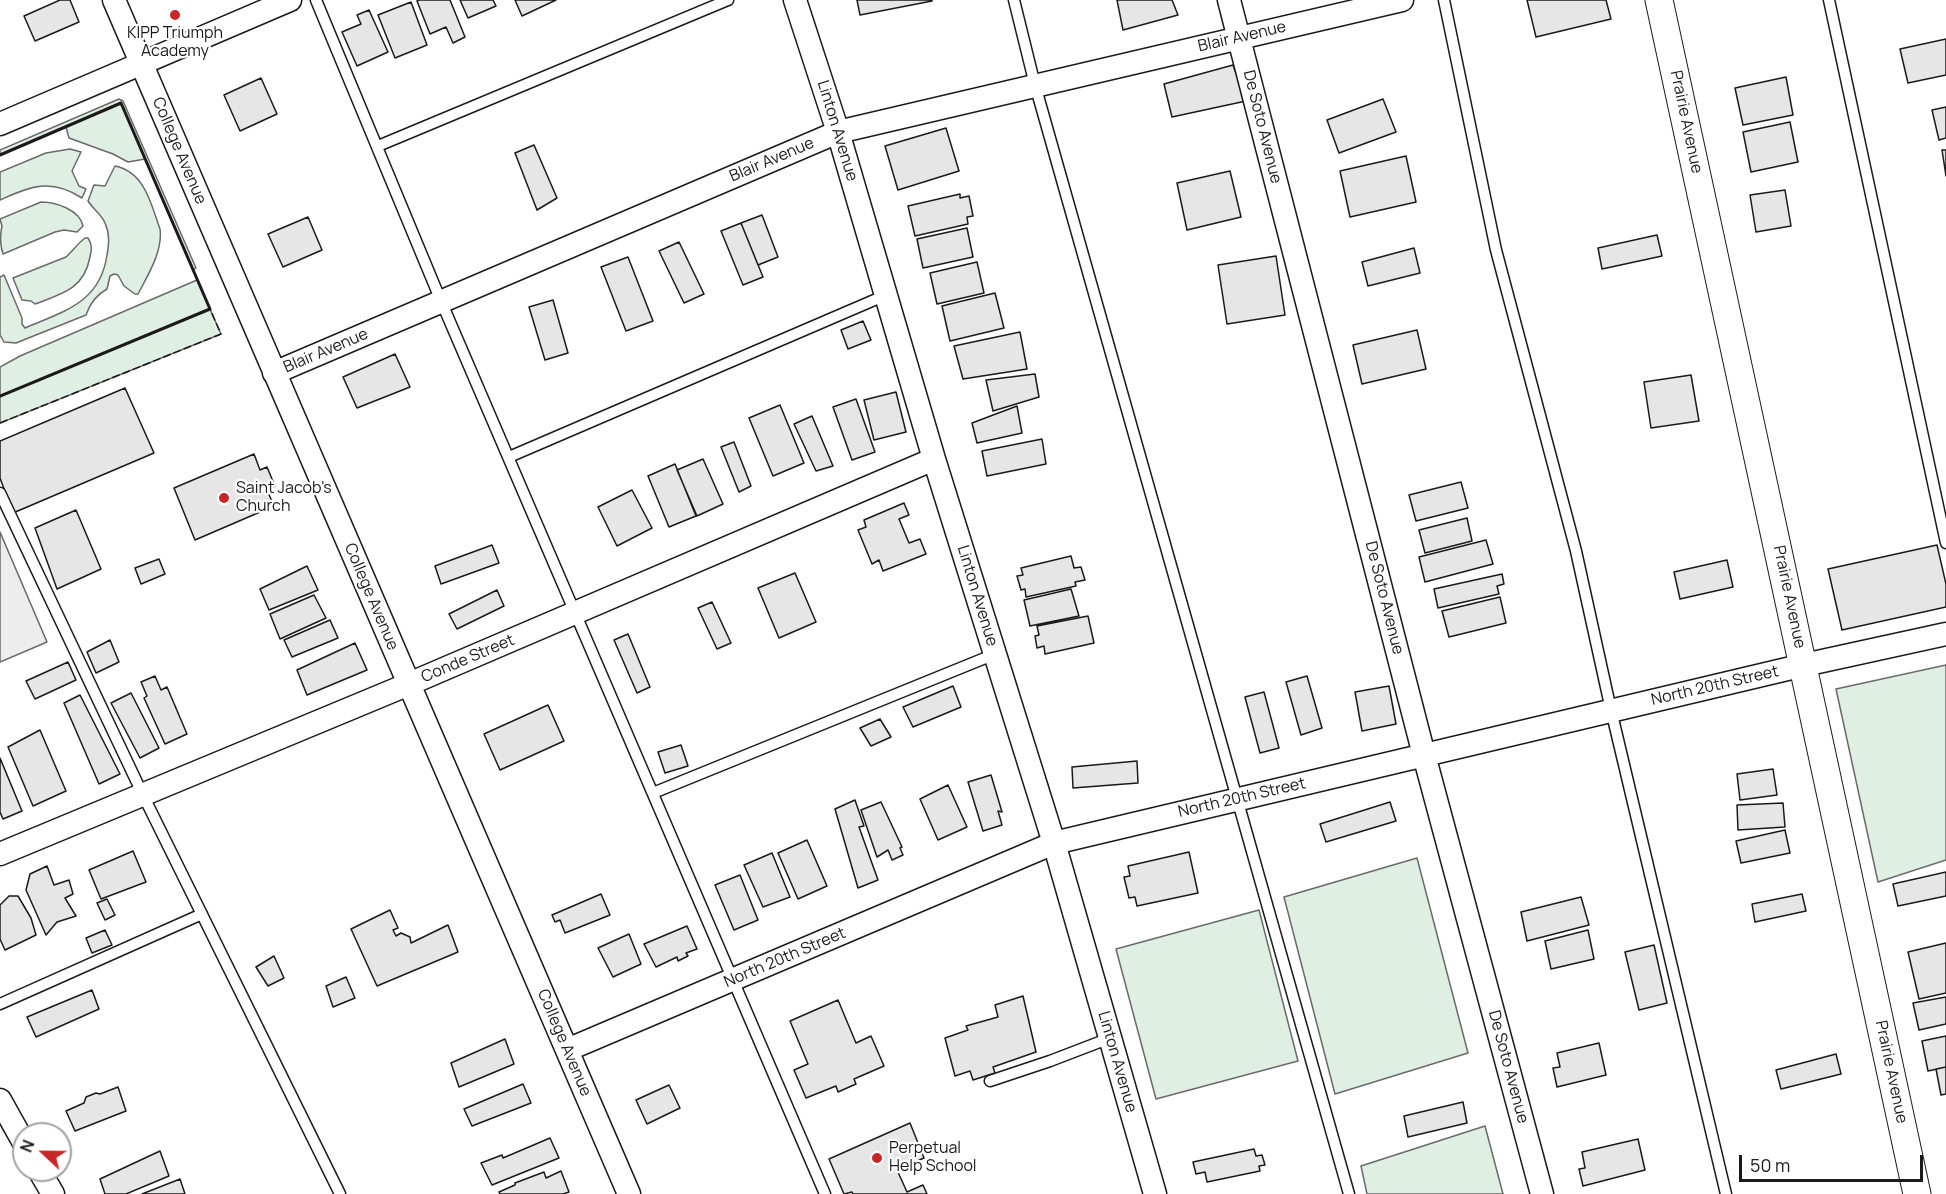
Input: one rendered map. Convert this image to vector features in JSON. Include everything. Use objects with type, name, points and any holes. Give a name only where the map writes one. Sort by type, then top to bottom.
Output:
[{"type":"street","name":"College Avenue","points":[[114,0],[629,1194]]},
{"type":"street","points":[[0,124],[290,0]]},
{"type":"street","name":"Linton Avenue","points":[[795,0],[838,132],[934,459],[1054,843],[1155,1194]]},
{"type":"street","name":"De Soto Avenue","points":[[1229,0],[1424,755],[1542,1194]]},
{"type":"street","name":"Blair Avenue","points":[[274,373],[838,132],[1402,0]]},
{"type":"street","name":"Prairie Avenue","points":[[1659,0],[1917,1194]]},
{"type":"street","name":"Conde Street","points":[[0,854],[409,684],[934,459]]},
{"type":"street","name":"North 20th Street","points":[[567,1050],[1054,843],[1611,710],[1946,634]]},
{"type":"street","points":[[0,1100],[12,1122]]},
{"type":"lane","points":[[316,0],[441,301],[825,1194]]},
{"type":"lane","points":[[378,146],[728,0]]},
{"type":"lane","points":[[1014,0],[1035,85],[1349,1194]]},
{"type":"lane","points":[[1444,0],[1496,250],[1576,551],[1611,710],[1726,1194]]},
{"type":"lane","points":[[1829,0],[1946,543]]},
{"type":"lane","points":[[509,457],[886,295]]},
{"type":"lane","points":[[0,493],[143,795],[340,1194]]},
{"type":"lane","points":[[653,793],[995,654]]},
{"type":"lane","points":[[0,1004],[202,914]]},
{"type":"lane","points":[[990,1081],[1110,1038]]},
{"type":"green space","points":[[119,99],[123,101],[196,268],[193,270],[145,159],[128,162],[69,138],[66,127],[0,155],[0,150]]},
{"type":"green space","points":[[70,149],[81,152],[72,171],[79,186],[86,189],[82,198],[60,188],[41,186],[0,200],[0,172],[46,153]]},
{"type":"green space","points":[[115,166],[125,169],[140,182],[150,200],[160,229],[157,254],[138,294],[124,286],[118,275],[114,274],[110,276],[107,289],[94,300],[86,315],[16,343],[4,342],[0,335],[0,277],[4,275],[25,328],[78,303],[97,284],[103,271],[109,243],[104,220],[88,201],[94,185],[105,186]]},
{"type":"green space","points":[[41,202],[72,211],[81,220],[83,226],[77,232],[64,230],[55,232],[3,254],[0,219]]},
{"type":"green space","points":[[85,238],[88,238],[90,242],[91,254],[87,268],[77,283],[63,293],[35,304],[22,300],[13,278],[66,257]]},
{"type":"green space","points":[[197,280],[221,334],[0,423],[0,367],[20,356]]},
{"type":"green space","points":[[1946,665],[1946,860],[1878,882],[1836,689]]},
{"type":"green space","points":[[1417,858],[1468,1053],[1335,1094],[1284,897]]},
{"type":"green space","points":[[1259,910],[1298,1061],[1156,1099],[1116,949]]},
{"type":"green space","points":[[1485,1126],[1503,1194],[1367,1194],[1361,1166]]},
{"type":"shaded area","points":[[0,532],[47,642],[0,662]]},
{"type":"building","points":[[60,0],[70,0],[79,22],[35,41],[24,16]]},
{"type":"building","points":[[450,0],[465,37],[453,43],[446,27],[430,34],[417,1]]},
{"type":"building","points":[[460,0],[493,0],[496,6],[468,18]]},
{"type":"building","points":[[515,0],[556,0],[522,16]]},
{"type":"building","points":[[857,0],[932,0],[932,1],[860,15]]},
{"type":"building","points":[[1117,0],[1172,0],[1178,15],[1123,30]]},
{"type":"building","points":[[1527,0],[1606,0],[1611,19],[1536,37]]},
{"type":"building","points":[[411,2],[427,45],[395,58],[378,15]]},
{"type":"building","points":[[369,10],[388,52],[357,66],[342,32],[361,24],[357,15]]},
{"type":"building","points":[[1946,39],[1946,75],[1908,83],[1900,49]]},
{"type":"building","points":[[1233,65],[1246,101],[1172,117],[1164,84]]},
{"type":"building","points":[[1786,77],[1793,115],[1743,125],[1735,88]]},
{"type":"building","points":[[261,78],[277,114],[240,131],[224,95]]},
{"type":"building","points":[[1383,99],[1396,132],[1339,153],[1327,120]]},
{"type":"building","points":[[1946,107],[1946,138],[1939,140],[1932,110]]},
{"type":"building","points":[[1790,122],[1798,162],[1751,172],[1743,132]]},
{"type":"building","points":[[946,128],[959,171],[898,190],[885,146]]},
{"type":"building","points":[[534,145],[557,198],[537,210],[515,153]]},
{"type":"building","points":[[1942,150],[1946,150],[1946,176]]},
{"type":"building","points":[[1406,156],[1416,202],[1350,217],[1340,171]]},
{"type":"building","points":[[1230,171],[1241,217],[1187,230],[1177,183]]},
{"type":"building","points":[[1785,190],[1791,226],[1756,232],[1750,195]]},
{"type":"building","points":[[960,194],[960,198],[969,196],[973,216],[967,217],[968,224],[915,236],[908,206]]},
{"type":"building","points":[[762,215],[778,257],[758,265],[741,223]]},
{"type":"building","points":[[308,217],[322,250],[283,267],[268,234]]},
{"type":"building","points":[[741,223],[763,277],[743,285],[721,231]]},
{"type":"building","points":[[967,228],[973,257],[923,268],[917,239]]},
{"type":"building","points":[[1657,235],[1662,256],[1602,269],[1598,248]]},
{"type":"building","points":[[679,242],[704,294],[684,303],[659,251]]},
{"type":"building","points":[[1414,248],[1420,273],[1368,286],[1362,262]]},
{"type":"building","points":[[1276,256],[1285,315],[1227,324],[1218,265]]},
{"type":"building","points":[[628,257],[653,321],[626,331],[601,267]]},
{"type":"building","points":[[977,262],[984,293],[937,304],[930,273]]},
{"type":"building","points":[[995,293],[1004,328],[950,341],[942,306]]},
{"type":"building","points":[[553,300],[568,353],[545,360],[529,307]]},
{"type":"building","points":[[863,321],[871,340],[848,349],[841,330]]},
{"type":"building","points":[[1417,330],[1426,369],[1362,384],[1353,345]]},
{"type":"building","points":[[1020,332],[1027,369],[963,379],[954,346]]},
{"type":"building","points":[[395,354],[410,387],[357,408],[343,377]]},
{"type":"building","points":[[1035,374],[1039,397],[993,411],[986,380]]},
{"type":"building","points":[[1691,375],[1699,421],[1651,428],[1644,382]]},
{"type":"building","points":[[125,388],[154,453],[13,513],[0,478],[0,441]]},
{"type":"building","points":[[896,392],[906,432],[874,440],[864,400]]},
{"type":"building","points":[[856,399],[875,452],[852,460],[833,407]]},
{"type":"building","points":[[780,405],[804,463],[773,476],[749,418]]},
{"type":"building","points":[[1017,406],[1022,433],[977,443],[972,423]]},
{"type":"building","points":[[812,416],[833,466],[816,471],[794,424]]},
{"type":"building","points":[[1042,439],[1046,464],[987,476],[982,451]]},
{"type":"building","points":[[734,442],[751,486],[739,492],[721,447]]},
{"type":"building","name":"Saint Jacob's Church","points":[[254,454],[260,470],[267,467],[275,486],[267,490],[274,506],[195,540],[174,488]]},
{"type":"building","points":[[703,459],[723,504],[697,516],[677,470]]},
{"type":"building","points":[[675,464],[696,516],[669,527],[648,476]]},
{"type":"building","points":[[1461,482],[1468,508],[1416,521],[1409,495]]},
{"type":"building","points":[[632,490],[652,528],[617,546],[598,507]]},
{"type":"building","points":[[904,503],[909,515],[899,519],[909,543],[920,539],[926,554],[883,571],[879,560],[872,564],[858,530],[866,527],[864,520]]},
{"type":"building","points":[[76,510],[101,569],[57,589],[35,528]]},
{"type":"building","points":[[1467,518],[1472,541],[1425,553],[1419,530]]},
{"type":"building","points":[[1486,540],[1493,564],[1425,582],[1419,557]]},
{"type":"building","points":[[492,545],[499,563],[441,584],[435,566]]},
{"type":"building","points":[[1937,545],[1946,584],[1946,607],[1842,630],[1828,569]]},
{"type":"building","points":[[1071,556],[1074,568],[1081,567],[1085,580],[1075,582],[1076,586],[1026,597],[1025,589],[1021,590],[1017,576],[1023,575],[1021,568]]},
{"type":"building","points":[[159,559],[165,574],[141,584],[135,568]]},
{"type":"building","points":[[1727,560],[1733,587],[1680,599],[1674,572]]},
{"type":"building","points":[[307,566],[318,590],[269,610],[260,589]]},
{"type":"building","points":[[795,573],[816,622],[779,638],[758,588]]},
{"type":"building","points":[[1502,574],[1504,584],[1497,586],[1499,594],[1438,608],[1434,589]]},
{"type":"building","points":[[1071,589],[1079,616],[1030,626],[1024,600]]},
{"type":"building","points":[[497,590],[504,606],[457,629],[449,614]]},
{"type":"building","points":[[314,595],[326,618],[280,639],[270,614]]},
{"type":"building","points":[[1500,597],[1506,623],[1449,637],[1442,611]]},
{"type":"building","points":[[712,602],[731,643],[717,649],[698,608]]},
{"type":"building","points":[[1088,616],[1094,643],[1045,654],[1044,646],[1037,648],[1035,636],[1039,635],[1037,626]]},
{"type":"building","points":[[330,620],[338,638],[292,657],[284,640]]},
{"type":"building","points":[[628,634],[650,687],[637,693],[614,640]]},
{"type":"building","points":[[110,640],[119,662],[96,673],[87,652]]},
{"type":"building","points":[[355,643],[367,670],[307,695],[297,670]]},
{"type":"building","points":[[68,662],[76,680],[35,699],[26,681]]},
{"type":"building","points":[[155,676],[161,690],[167,687],[187,734],[165,744],[144,698],[147,696],[141,682]]},
{"type":"building","points":[[1307,676],[1322,728],[1301,735],[1286,682]]},
{"type":"building","points":[[953,686],[961,707],[913,727],[903,707]]},
{"type":"building","points":[[1389,686],[1396,724],[1362,731],[1355,692]]},
{"type":"building","points":[[1264,692],[1279,748],[1260,753],[1245,697]]},
{"type":"building","points":[[131,693],[159,748],[140,758],[111,703]]},
{"type":"building","points":[[80,695],[120,774],[99,784],[64,703]]},
{"type":"building","points":[[548,705],[564,741],[500,770],[484,734]]},
{"type":"building","points":[[880,719],[891,737],[871,746],[860,728]]},
{"type":"building","points":[[40,730],[66,791],[33,806],[8,747]]},
{"type":"building","points":[[681,745],[688,766],[665,773],[658,752]]},
{"type":"building","points":[[0,758],[22,811],[3,819],[0,812]]},
{"type":"building","points":[[1137,761],[1138,783],[1073,788],[1072,767]]},
{"type":"building","points":[[1773,769],[1777,795],[1740,800],[1737,774]]},
{"type":"building","points":[[991,775],[1002,812],[998,811],[1002,825],[983,831],[968,782]]},
{"type":"building","points":[[948,785],[967,827],[938,840],[920,799]]},
{"type":"building","points":[[855,800],[864,826],[859,827],[878,880],[858,888],[835,809]]},
{"type":"building","points":[[881,802],[902,847],[900,848],[903,855],[892,860],[888,850],[877,857],[861,810]]},
{"type":"building","points":[[1390,802],[1396,821],[1326,842],[1320,824]]},
{"type":"building","points":[[1783,803],[1785,827],[1738,830],[1737,805]]},
{"type":"building","points":[[1785,830],[1790,853],[1741,863],[1736,841]]},
{"type":"building","points":[[807,840],[827,886],[798,899],[778,853]]},
{"type":"building","points":[[133,851],[146,882],[101,899],[89,870]]},
{"type":"building","points":[[1189,852],[1198,893],[1137,906],[1135,897],[1129,898],[1124,877],[1130,876],[1128,866]]},
{"type":"building","points":[[772,853],[790,897],[763,907],[744,865]]},
{"type":"building","points":[[47,866],[54,885],[69,880],[73,894],[65,898],[76,916],[57,922],[46,935],[26,890],[30,874]]},
{"type":"building","points":[[1946,872],[1946,896],[1898,906],[1893,884]]},
{"type":"building","points":[[740,875],[758,920],[734,930],[715,885]]},
{"type":"building","points":[[601,894],[610,915],[565,933],[560,920],[555,922],[552,915]]},
{"type":"building","points":[[1802,894],[1806,911],[1755,922],[1752,904]]},
{"type":"building","points":[[9,896],[18,896],[31,918],[36,935],[5,950],[0,939],[0,905]]},
{"type":"building","points":[[1581,897],[1589,925],[1527,941],[1521,912]]},
{"type":"building","points":[[107,899],[115,915],[105,920],[97,903]]},
{"type":"building","points":[[390,910],[398,928],[393,930],[396,936],[401,933],[410,937],[411,943],[448,925],[458,952],[377,986],[351,929]]},
{"type":"building","points":[[687,926],[697,949],[686,953],[688,956],[678,961],[677,957],[656,967],[644,944]]},
{"type":"building","points":[[105,930],[112,945],[92,953],[86,938]]},
{"type":"building","points":[[1588,930],[1594,959],[1551,969],[1545,941]]},
{"type":"building","points":[[629,934],[641,964],[613,977],[598,948]]},
{"type":"building","points":[[1946,943],[1946,993],[1919,999],[1908,952]]},
{"type":"building","points":[[1654,945],[1667,1003],[1639,1010],[1625,952]]},
{"type":"building","points":[[274,956],[284,978],[268,986],[256,967]]},
{"type":"building","points":[[346,977],[355,998],[333,1007],[326,986]]},
{"type":"building","points":[[92,990],[99,1009],[36,1037],[27,1017]]},
{"type":"building","points":[[1023,996],[1036,1052],[993,1067],[995,1073],[973,1080],[970,1071],[955,1076],[945,1038],[968,1030],[966,1026],[998,1017],[995,1005]]},
{"type":"building","points":[[1946,997],[1946,1024],[1919,1030],[1913,1003]]},
{"type":"building","points":[[838,1000],[856,1043],[871,1036],[884,1066],[854,1079],[856,1084],[838,1092],[836,1086],[806,1098],[794,1070],[808,1064],[790,1021]]},
{"type":"building","points":[[1946,1036],[1946,1067],[1928,1071],[1922,1041]]},
{"type":"building","points":[[505,1039],[514,1064],[459,1087],[451,1063]]},
{"type":"building","points":[[1599,1043],[1606,1075],[1557,1087],[1553,1068],[1560,1067],[1557,1053]]},
{"type":"building","points":[[1836,1054],[1841,1074],[1781,1089],[1776,1070]]},
{"type":"building","points":[[1946,1067],[1946,1094],[1941,1095],[1936,1069]]},
{"type":"building","points":[[523,1084],[531,1103],[472,1126],[464,1109]]},
{"type":"building","points":[[669,1085],[680,1108],[647,1124],[636,1100]]},
{"type":"building","points":[[118,1087],[126,1111],[75,1131],[66,1111],[84,1103],[86,1097],[96,1093],[100,1094]]},
{"type":"building","points":[[1463,1102],[1467,1123],[1408,1137],[1404,1116]]},
{"type":"building","name":"Perpetual Help School","points":[[910,1123],[924,1158],[897,1170],[907,1192],[923,1185],[927,1194],[853,1194],[852,1192],[844,1194],[829,1159]]},
{"type":"building","points":[[550,1138],[559,1158],[492,1185],[481,1163],[502,1155],[503,1158]]},
{"type":"building","points":[[1638,1139],[1645,1170],[1583,1186],[1579,1169],[1585,1168],[1582,1152]]},
{"type":"building","points":[[1254,1149],[1256,1156],[1262,1155],[1265,1165],[1259,1166],[1260,1171],[1207,1182],[1205,1172],[1196,1174],[1193,1162]]},
{"type":"building","points":[[160,1151],[169,1176],[126,1194],[105,1194],[100,1179]]},
{"type":"building","points":[[561,1171],[569,1192],[563,1194],[500,1194],[499,1192],[544,1172],[546,1178]]},
{"type":"building","points":[[180,1179],[185,1194],[142,1194]]},
{"type":"fence","points":[[0,423],[221,334],[210,309]]},
{"type":"wall","points":[[0,155],[121,103],[210,309],[0,396]]},
{"type":"place","name":"KIPP Triumph Academy","points":[[175,15]]},
{"type":"place","name":"Saint Jacob's Church","points":[[224,498]]},
{"type":"place","name":"Perpetual Help School","points":[[877,1158]]}]
